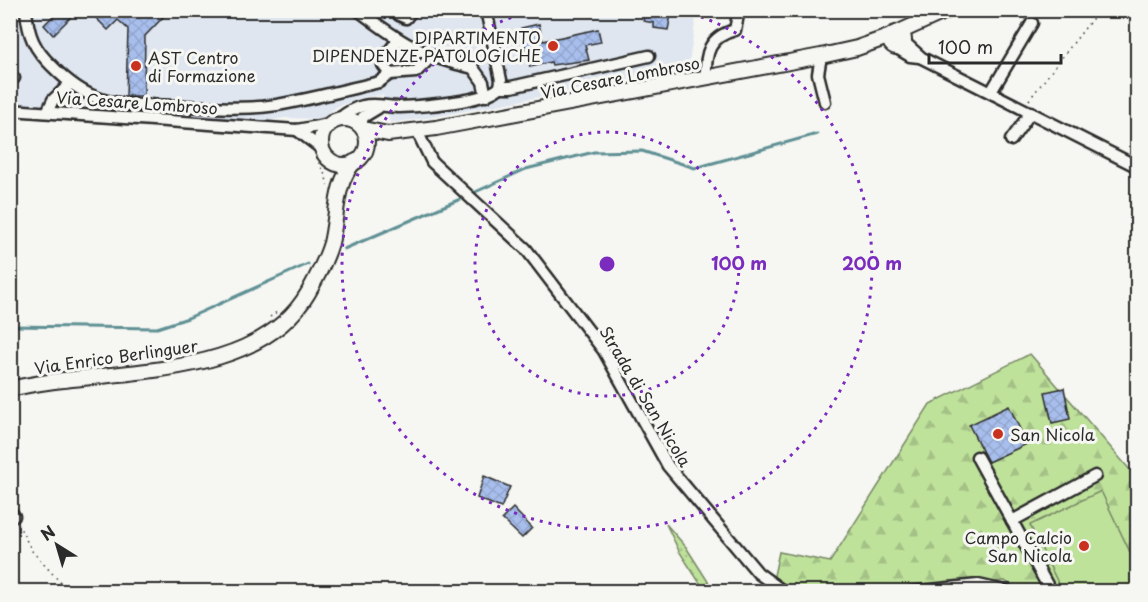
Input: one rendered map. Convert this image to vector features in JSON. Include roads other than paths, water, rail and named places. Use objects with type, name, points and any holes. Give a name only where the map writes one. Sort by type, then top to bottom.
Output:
[{"type":"main road","points":[[897,41],[916,26],[948,10]]},
{"type":"main road","name":"Via Cesare Lombroso","points":[[362,127],[388,134],[417,131],[897,41]]},
{"type":"main road","points":[[351,120],[362,127],[367,139],[365,150],[333,191],[322,153],[321,138],[334,122],[351,120]]},
{"type":"main road","name":"Via Cesare Lombroso","points":[[365,150],[388,134]]},
{"type":"main road","points":[[322,153],[338,164],[354,162]]},
{"type":"main road","name":"Via Enrico Berlinguer","points":[[10,389],[174,368],[227,356],[261,338],[287,318],[306,296],[319,274],[330,245],[337,215],[333,191]]},
{"type":"street","points":[[26,10],[27,30],[33,45],[70,84],[103,101],[236,109],[277,105],[379,82],[390,74],[416,72],[431,57]]},
{"type":"street","points":[[358,10],[398,40],[431,57],[473,68],[483,82],[486,96]]},
{"type":"street","points":[[398,10],[399,15],[406,18],[412,10]]},
{"type":"street","points":[[706,77],[708,48],[716,37],[735,30],[739,10]]},
{"type":"street","points":[[488,11],[501,80],[500,87],[511,87],[650,56]]},
{"type":"street","points":[[991,92],[1032,23]]},
{"type":"street","points":[[390,74],[383,65],[383,59],[398,40]]},
{"type":"street","points":[[897,41],[910,56],[922,58],[1137,167]]},
{"type":"street","points":[[821,56],[818,74],[825,102]]},
{"type":"street","points":[[47,112],[53,100],[70,84]]},
{"type":"street","name":"Via Cesare Lombroso","points":[[10,110],[297,130],[334,122],[357,107],[418,105],[486,96],[500,87]]},
{"type":"street","points":[[362,127],[363,117],[381,106]]},
{"type":"street","points":[[1011,140],[1028,110]]},
{"type":"street","points":[[297,130],[322,153]]},
{"type":"street","name":"Strada di San Nicola","points":[[417,131],[432,162],[526,249],[604,351],[668,466],[759,573],[784,591]]},
{"type":"street","points":[[1125,160],[1137,157]]},
{"type":"street","points":[[977,457],[1051,591]]},
{"type":"street","points":[[1012,521],[1095,476]]},
{"type":"street","points":[[912,591],[978,585],[1009,591]]},
{"type":"waterway","points":[[471,194],[526,169],[594,152],[642,151],[695,168],[817,134]]},
{"type":"waterway","points":[[344,249],[465,197]]},
{"type":"waterway","points":[[10,326],[157,328],[188,318],[308,264]]},
{"type":"place","name":"DIPARTIMENTO DIPENDENZE PATOLOGICHE","points":[[553,46]]},
{"type":"place","name":"AST Centro di Formazione","points":[[136,66]]},
{"type":"place","name":"San Nicola","points":[[998,434]]},
{"type":"place","name":"Campo Calcio San Nicola","points":[[1084,546]]}]
